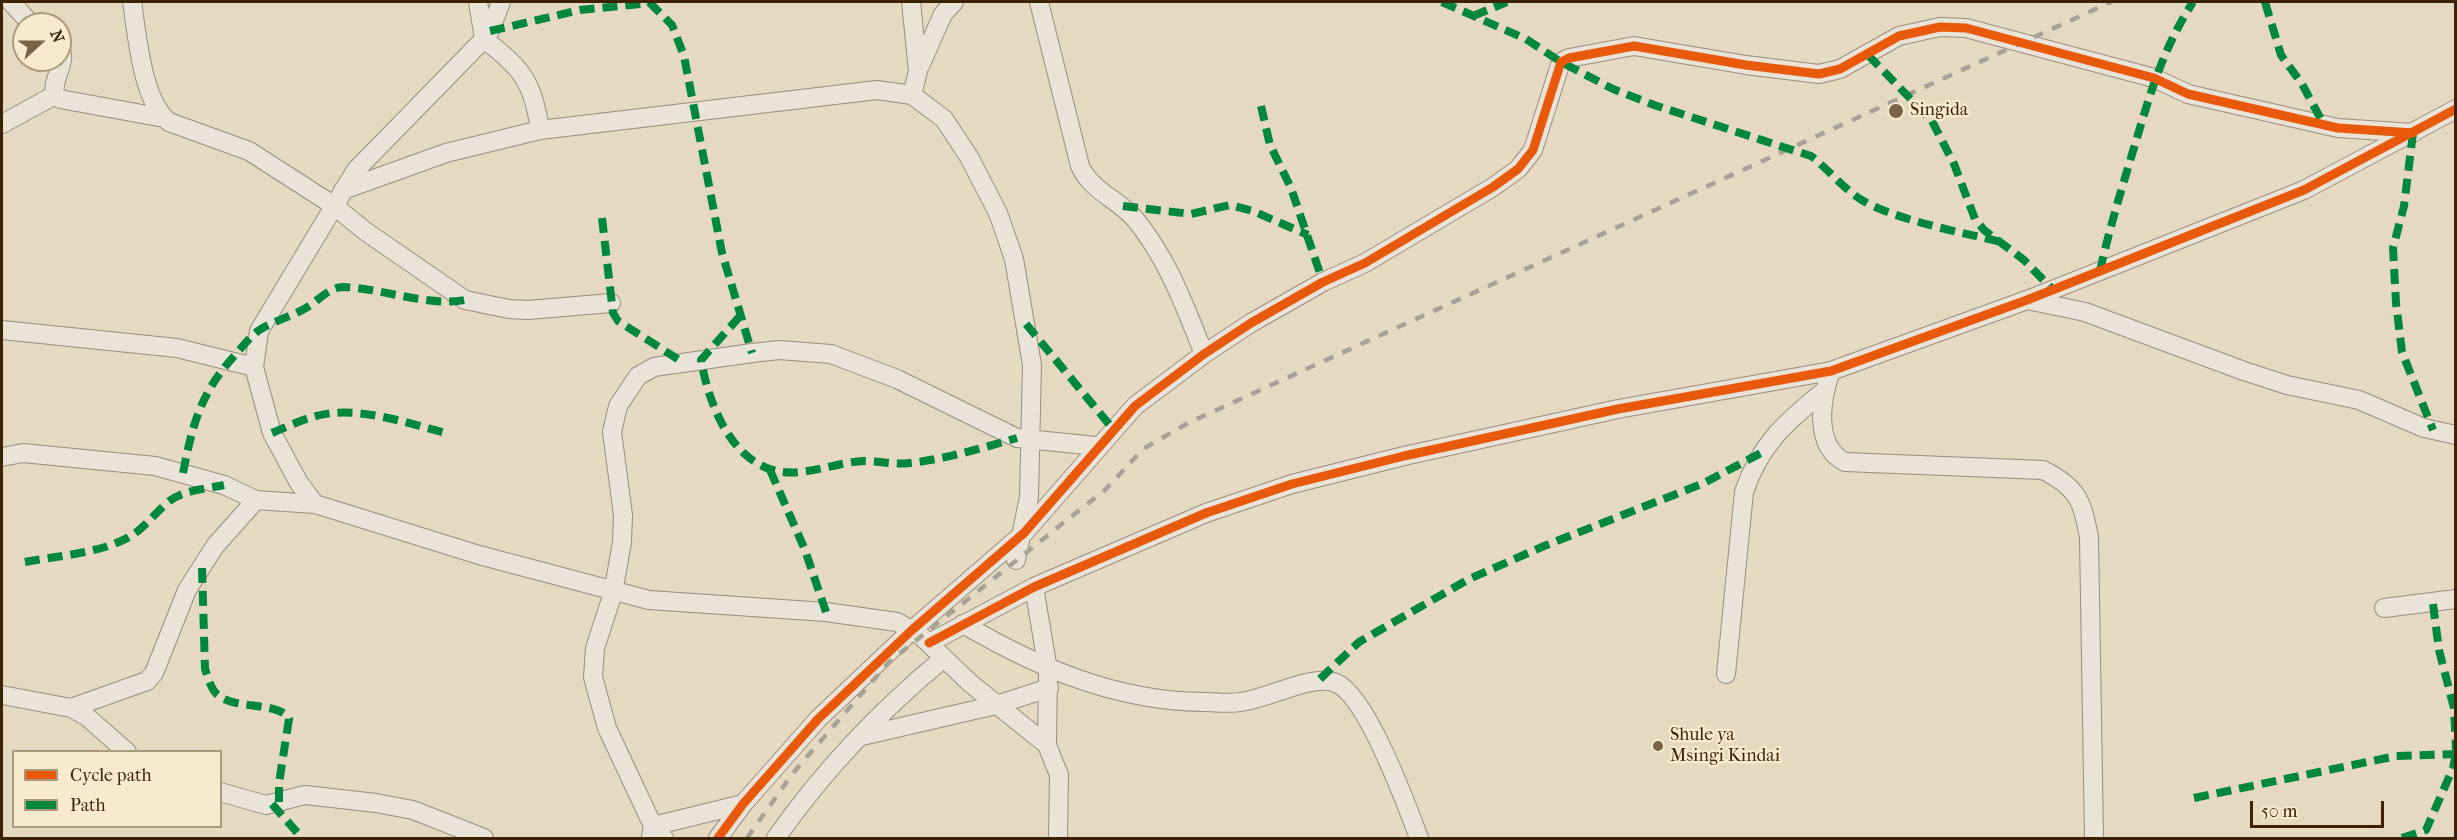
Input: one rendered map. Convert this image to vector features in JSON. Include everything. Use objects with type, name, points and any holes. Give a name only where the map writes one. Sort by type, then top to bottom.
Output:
[{"type":"street","points":[[132,2],[142,62],[153,98],[164,118]]},
{"type":"street","points":[[478,2],[484,39],[511,61],[530,86],[540,130]]},
{"type":"street","points":[[315,504],[299,483],[272,433],[254,367],[259,331],[338,197],[377,148],[484,39],[501,2]]},
{"type":"street","points":[[911,2],[918,71]]},
{"type":"street","points":[[912,95],[918,71],[943,14],[954,2]]},
{"type":"street","points":[[1039,2],[1080,166],[1085,178],[1092,186],[1123,206],[1153,244],[1176,285],[1204,354]]},
{"type":"street","points":[[718,838],[743,804],[818,719],[912,630],[1024,533],[1096,446],[1135,405],[1204,354],[1313,288],[1365,263],[1473,199],[1518,169],[1533,150],[1561,62],[1587,53],[1634,46],[1746,65],[1819,74],[1840,69],[1899,36],[1940,27],[1966,28],[2154,78],[2188,94],[2338,129],[2413,133]]},
{"type":"street","points":[[58,72],[53,89],[55,95],[60,99],[164,118],[249,151],[338,197],[365,231],[465,300],[509,309],[528,310],[610,303]]},
{"type":"street","points":[[338,197],[446,153],[540,130],[877,90],[912,95],[944,119],[969,157],[1007,233],[1014,259],[1032,365],[1029,497],[1024,533],[1016,560]]},
{"type":"street","points":[[2,124],[55,95]]},
{"type":"street","points":[[929,643],[1034,587],[1206,513],[1292,484],[1404,456],[1618,409],[1831,371],[2027,300],[2304,190],[2456,109]]},
{"type":"street","points":[[2027,300],[2085,312],[2244,372],[2288,385],[2359,400],[2424,428],[2456,435]]},
{"type":"street","points":[[2,330],[177,348],[254,367]]},
{"type":"street","points":[[743,804],[656,834],[607,729],[593,676],[595,648],[613,593],[623,515],[612,432],[618,406],[639,376],[654,368],[779,350],[831,354],[897,379],[1004,433],[1030,441],[1096,446]]},
{"type":"street","points":[[1831,371],[1824,391],[1821,422],[1832,452],[1845,462],[2043,470],[2064,480],[2074,491],[2085,510],[2089,538],[2094,838]]},
{"type":"street","points":[[1726,674],[1744,492],[1761,453],[1784,424],[1824,391]]},
{"type":"street","points":[[2,457],[23,453],[155,466],[224,484],[256,500],[315,504],[371,524],[613,593],[683,604],[837,613],[882,619],[912,630],[929,643],[996,705],[1047,746]]},
{"type":"street","points":[[71,708],[147,681],[154,673],[188,590],[215,546],[256,500]]},
{"type":"street","points":[[1034,587],[1049,679],[1047,746],[1059,776],[1058,838]]},
{"type":"street","points":[[2384,608],[2456,599]]},
{"type":"street","points":[[963,624],[1049,679],[1175,702],[1239,702],[1279,693],[1320,679],[1338,684],[1351,697],[1374,732],[1419,838]]},
{"type":"street","points":[[776,838],[860,737],[910,686],[944,658]]},
{"type":"street","points":[[860,737],[901,725],[996,705],[1049,679]]},
{"type":"street","points":[[2,695],[71,708],[86,716],[126,750]]},
{"type":"street","points":[[222,793],[266,805],[305,795],[376,803],[413,810],[484,838]]},
{"type":"railway","points":[[747,838],[793,773],[889,662],[1106,489],[1143,449],[1188,423],[2111,2]]},
{"type":"marked path","points":[[649,2],[672,25],[684,56],[722,253],[752,353]]},
{"type":"marked path","points":[[1442,2],[1526,39],[1561,62],[1613,89],[1654,105],[1811,156],[1853,194],[1874,206],[1928,225],[2001,242]]},
{"type":"marked path","points":[[1473,16],[1507,2]]},
{"type":"marked path","points":[[2100,271],[2115,211],[2151,92],[2164,56],[2193,2]]},
{"type":"marked path","points":[[2265,2],[2281,55],[2302,84],[2324,125]]},
{"type":"marked path","points":[[490,31],[580,10],[651,3]]},
{"type":"marked path","points":[[1868,55],[1932,121],[1954,164],[1975,219],[1984,230],[2024,260],[2053,290]]},
{"type":"marked path","points":[[1261,106],[1270,145],[1291,188],[1323,282]]},
{"type":"marked path","points":[[2413,133],[2404,206],[2393,248],[2396,303],[2402,352],[2433,430]]},
{"type":"marked path","points":[[1123,206],[1191,214],[1230,205],[1253,211],[1308,235]]},
{"type":"marked path","points":[[602,218],[613,313],[618,321],[684,363]]},
{"type":"marked path","points":[[183,473],[195,423],[206,395],[224,368],[258,331],[304,309],[328,292],[343,287],[436,301],[465,300]]},
{"type":"marked path","points":[[740,316],[701,360],[705,380],[720,420],[744,453],[760,465],[778,471],[800,472],[864,461],[910,463],[950,456],[1017,438]]},
{"type":"marked path","points":[[1026,324],[1113,429]]},
{"type":"marked path","points":[[272,433],[316,416],[331,413],[364,414],[398,420],[446,433]]},
{"type":"marked path","points":[[1320,679],[1359,642],[1469,579],[1544,546],[1704,483],[1761,453]]},
{"type":"marked path","points":[[770,470],[805,550],[826,612]]},
{"type":"marked path","points":[[25,562],[86,552],[110,545],[134,534],[167,503],[179,495],[224,485]]},
{"type":"marked path","points":[[202,568],[205,669],[213,690],[226,700],[267,707],[284,713],[289,719],[279,783],[279,802]]},
{"type":"marked path","points":[[2433,604],[2439,650],[2454,708],[2456,750]]},
{"type":"marked path","points":[[2194,798],[2396,756],[2456,754]]},
{"type":"marked path","points":[[2402,838],[2426,830],[2453,768],[2456,754]]},
{"type":"marked path","points":[[272,804],[302,838]]},
{"type":"cycle path","points":[[718,838],[743,804],[818,719],[912,630],[1024,533],[1135,406],[1204,354],[1251,323],[1323,282],[1365,263],[1493,187],[1518,169],[1533,150],[1561,62],[1569,58],[1634,46],[1746,65],[1819,74],[1840,69],[1899,36],[1940,27],[1966,28],[2154,78],[2188,94],[2338,128],[2413,133]]},
{"type":"cycle path","points":[[929,643],[1034,587],[1206,513],[1292,484],[1404,456],[1618,409],[1831,371],[2027,300],[2304,190],[2456,109]]},
{"type":"place","name":"Singida","points":[[1896,111]]},
{"type":"place","name":"Shule ya Msingi Kindai","points":[[1658,746]]}]
